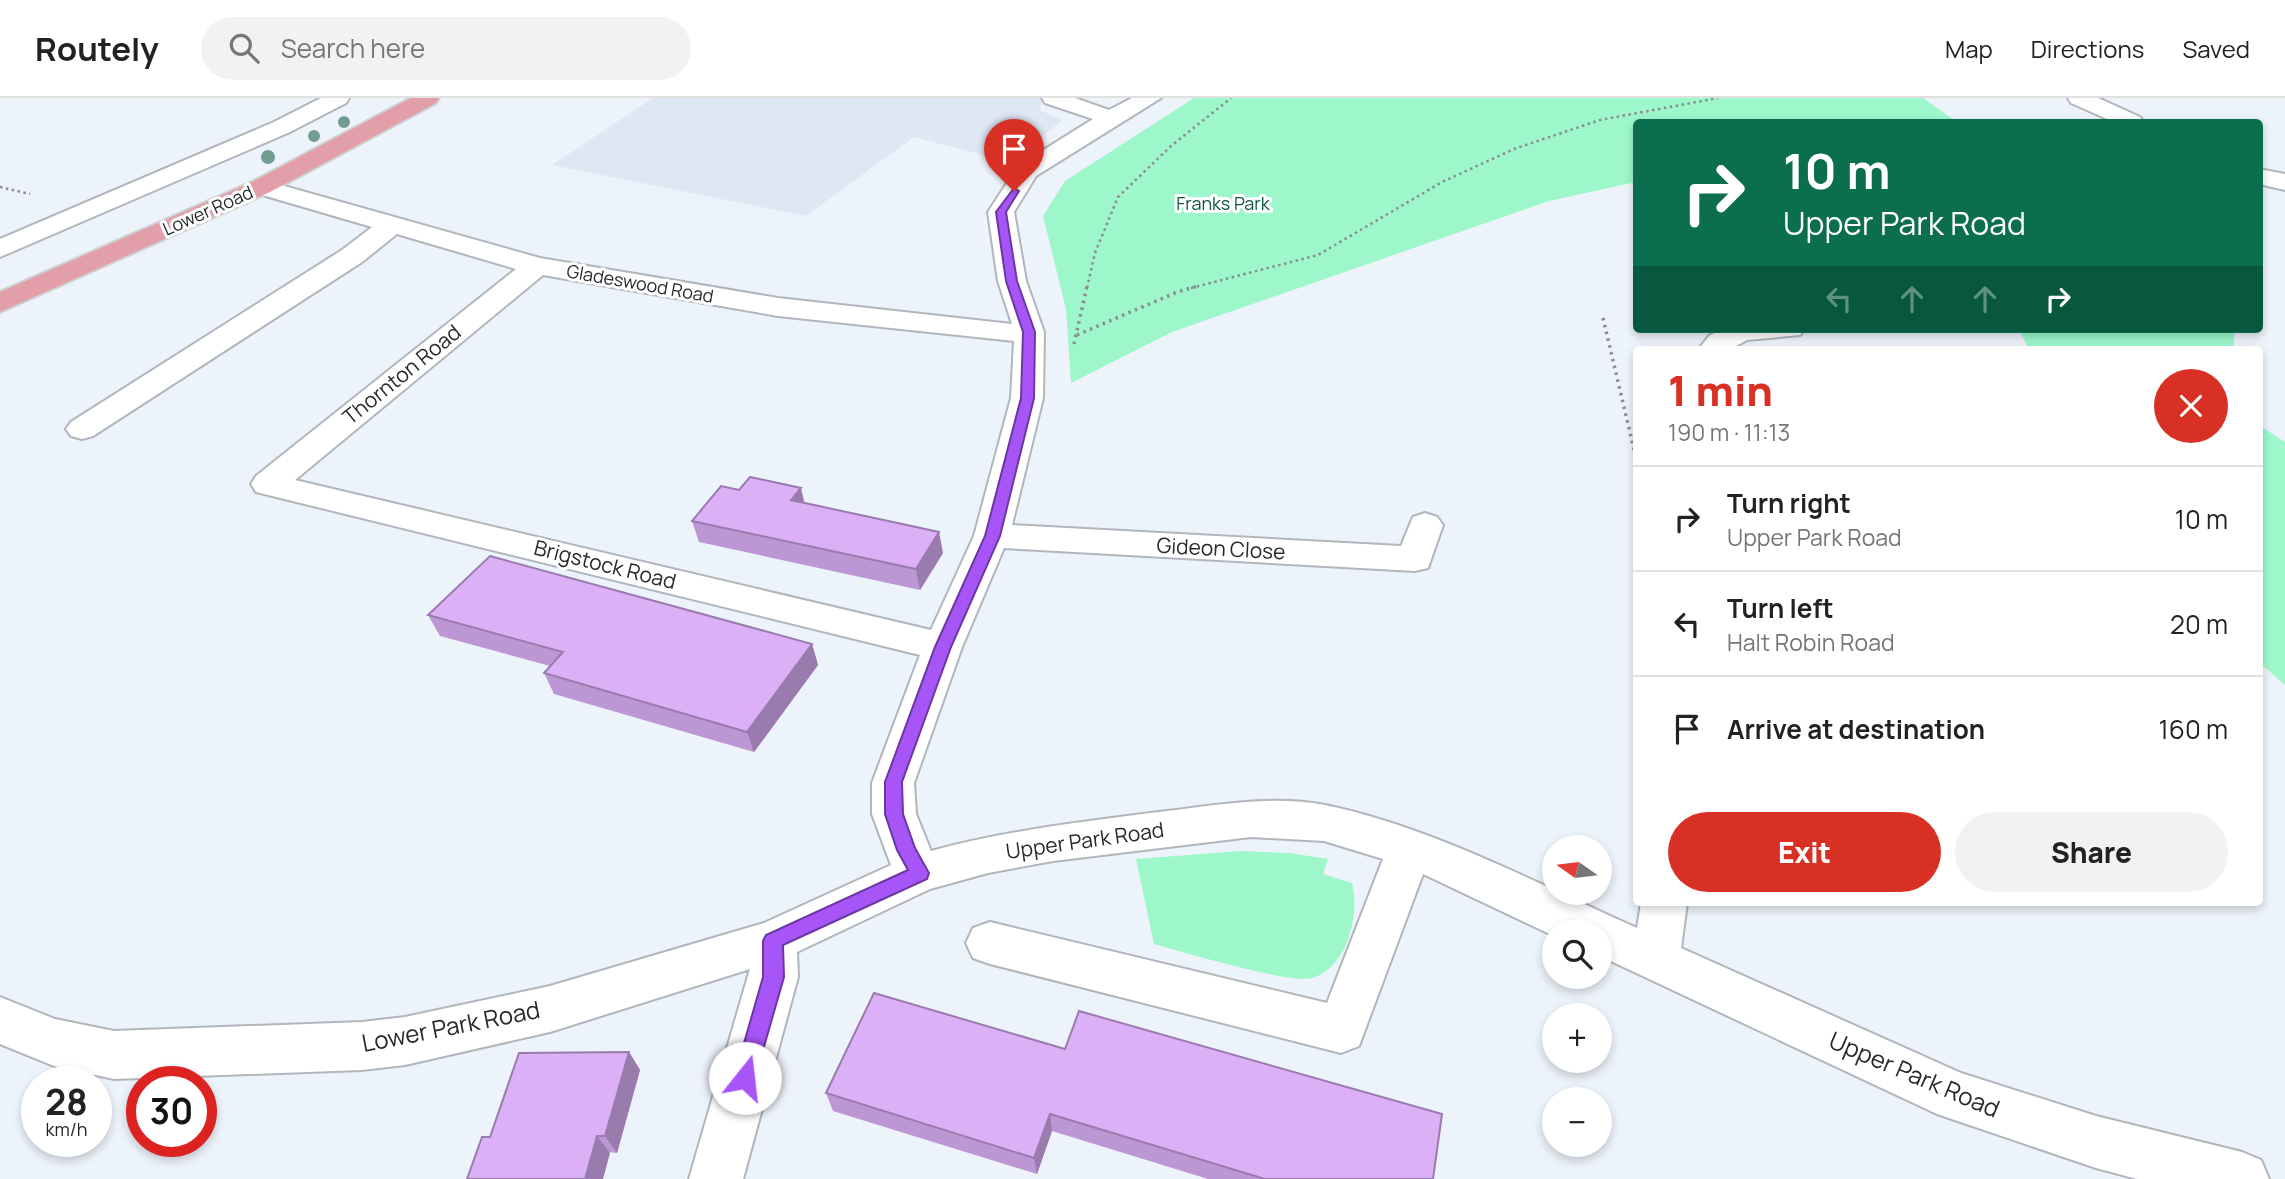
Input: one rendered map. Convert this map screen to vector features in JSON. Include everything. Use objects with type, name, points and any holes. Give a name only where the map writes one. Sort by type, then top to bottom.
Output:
[{"type":"main road","name":"Lower Road","points":[[0,303],[261,187],[420,101]]},
{"type":"street","points":[[0,249],[282,127],[338,98]]},
{"type":"street","points":[[1053,98],[1111,118]]},
{"type":"street","points":[[920,873],[906,850],[894,814],[893,782],[943,647],[992,536],[1027,398],[1029,332],[1012,281],[1001,212],[1027,171],[1111,118],[1150,98]]},
{"type":"street","points":[[2078,98],[2126,119]]},
{"type":"street","points":[[2263,177],[2285,182]]},
{"type":"street","name":"Gladeswood Road","points":[[261,187],[537,266],[778,307],[1001,333],[1029,332]]},
{"type":"street","points":[[82,429],[352,256],[393,225]]},
{"type":"street","name":"Thornton Road","points":[[268,484],[537,266]]},
{"type":"street","points":[[1716,346],[1724,336],[1737,333]]},
{"type":"street","name":"Brigstock Road","points":[[268,484],[943,647]]},
{"type":"street","name":"Gideon Close","points":[[992,536],[1415,559],[1425,525]]},
{"type":"street","name":"Upper Park Road","points":[[773,941],[920,873],[988,854],[1053,843],[1251,819],[1324,823],[1410,848],[1566,919]]},
{"type":"street","points":[[990,943],[1341,1030],[1410,848]]},
{"type":"street","points":[[1655,960],[1664,906]]},
{"type":"street","name":"Upper Park Road","points":[[1612,940],[1955,1096],[2096,1142],[2242,1179]]},
{"type":"street","points":[[716,1179],[774,977],[773,941]]},
{"type":"street","name":"Lower Park Road","points":[[0,1020],[54,1042],[114,1055],[362,1046],[405,1041],[550,1009],[773,941]]},
{"type":"path","points":[[1073,346],[1095,253],[1118,197],[1171,146],[1231,98]]},
{"type":"path","points":[[1077,335],[1177,292],[1318,255],[1442,182],[1514,149],[1600,120],[1718,98]]},
{"type":"path","points":[[1603,318],[1633,445]]},
{"type":"shaded area","points":[[653,98],[1045,98],[1039,110],[1063,120],[1010,162],[914,137],[806,216],[552,165]]},
{"type":"green space","name":"Franks Park","points":[[1194,98],[1923,98],[1953,119],[1633,119],[1633,183],[1549,201],[1172,332],[1071,383],[1066,309],[1043,216],[1065,181]]},
{"type":"green space","points":[[2021,333],[2234,333],[2234,346],[2027,346]]},
{"type":"green space","points":[[2263,428],[2285,442],[2285,685],[2263,666]]},
{"type":"green space","points":[[1240,851],[1289,853],[1328,859],[1323,874],[1352,883],[1354,909],[1349,936],[1340,955],[1325,972],[1312,978],[1300,979],[1235,966],[1154,944],[1136,859]]},
{"type":"building","points":[[750,477],[801,488],[791,500],[939,532],[916,569],[692,521],[721,486],[739,490]]},
{"type":"building","points":[[490,556],[812,644],[747,732],[544,673],[563,652],[428,615]]},
{"type":"building","points":[[874,993],[1065,1049],[1079,1011],[1442,1114],[1433,1179],[1265,1179],[1050,1114],[1034,1158],[826,1093]]},
{"type":"building","points":[[629,1052],[605,1136],[597,1136],[585,1179],[467,1179],[482,1137],[490,1137],[519,1053]]},
{"type":"route","points":[[745,1078],[774,977],[773,941],[920,873],[906,850],[894,814],[893,782],[943,647],[992,536],[1027,398],[1029,332],[1012,281],[1001,212],[1014,191]]}]
